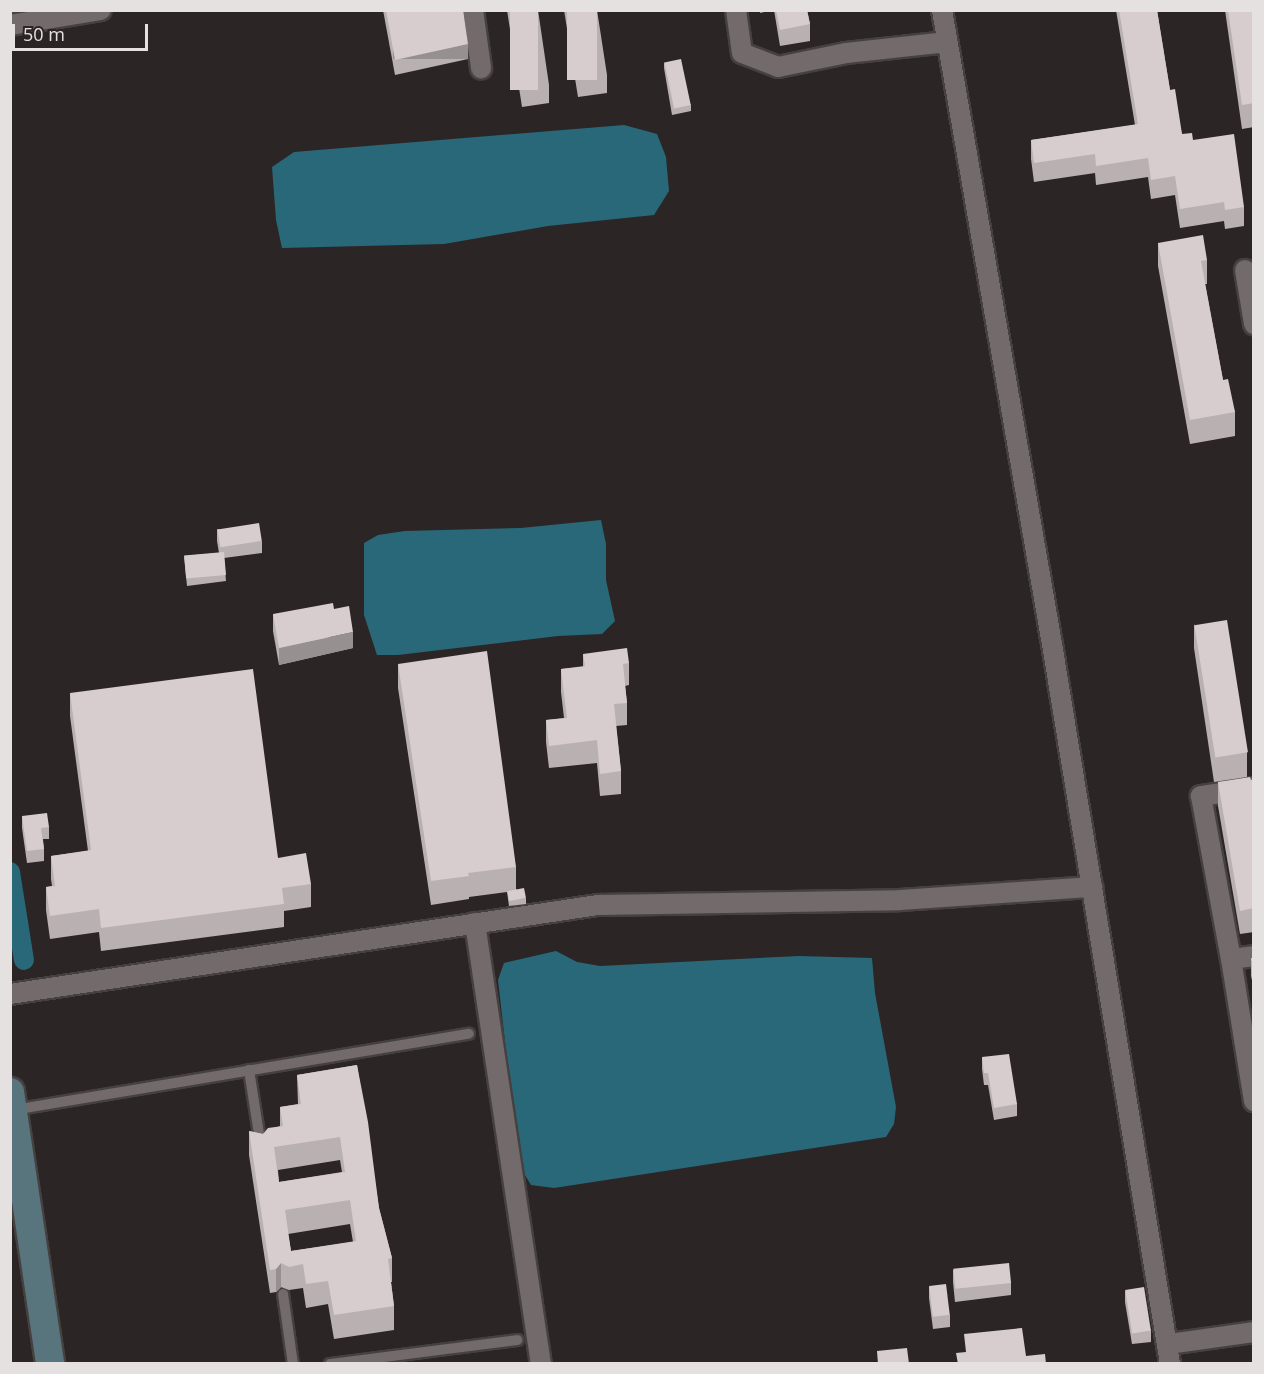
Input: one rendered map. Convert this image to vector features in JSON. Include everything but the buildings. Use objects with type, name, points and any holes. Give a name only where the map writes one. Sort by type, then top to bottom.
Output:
[{"type":"street","points":[[10,25],[101,10]]},
{"type":"street","points":[[473,10],[481,68]]},
{"type":"street","points":[[736,10],[742,53],[778,67],[846,53],[947,42]]},
{"type":"street","points":[[942,10],[1093,887],[1170,1354],[1254,1332]]},
{"type":"street","points":[[1245,270],[1254,324]]},
{"type":"street","points":[[1254,788],[1201,796],[1254,1101]]},
{"type":"street","points":[[10,994],[597,905],[900,900],[1093,887]]},
{"type":"street","points":[[475,923],[541,1364]]},
{"type":"street","points":[[1231,959],[1254,956]]},
{"type":"street","points":[[18,1100],[50,1364]]},
{"type":"lane","points":[[18,1100],[249,1070],[469,1034]]},
{"type":"lane","points":[[249,1070],[261,1150]]},
{"type":"lane","points":[[283,1294],[293,1364]]},
{"type":"lane","points":[[330,1364],[517,1340]]},
{"type":"water","points":[[624,125],[657,134],[666,157],[669,191],[654,215],[548,226],[444,244],[282,248],[276,220],[272,167],[294,152]]},
{"type":"water","points":[[601,520],[606,544],[606,580],[615,621],[602,634],[558,636],[398,655],[377,655],[364,615],[364,543],[378,535],[405,531],[521,528]]},
{"type":"water","points":[[556,951],[577,962],[600,966],[799,956],[872,958],[875,993],[896,1107],[894,1124],[886,1137],[554,1188],[531,1185],[519,1165],[498,980],[504,963]]},
{"type":"waterway","points":[[10,872],[24,960]]}]
